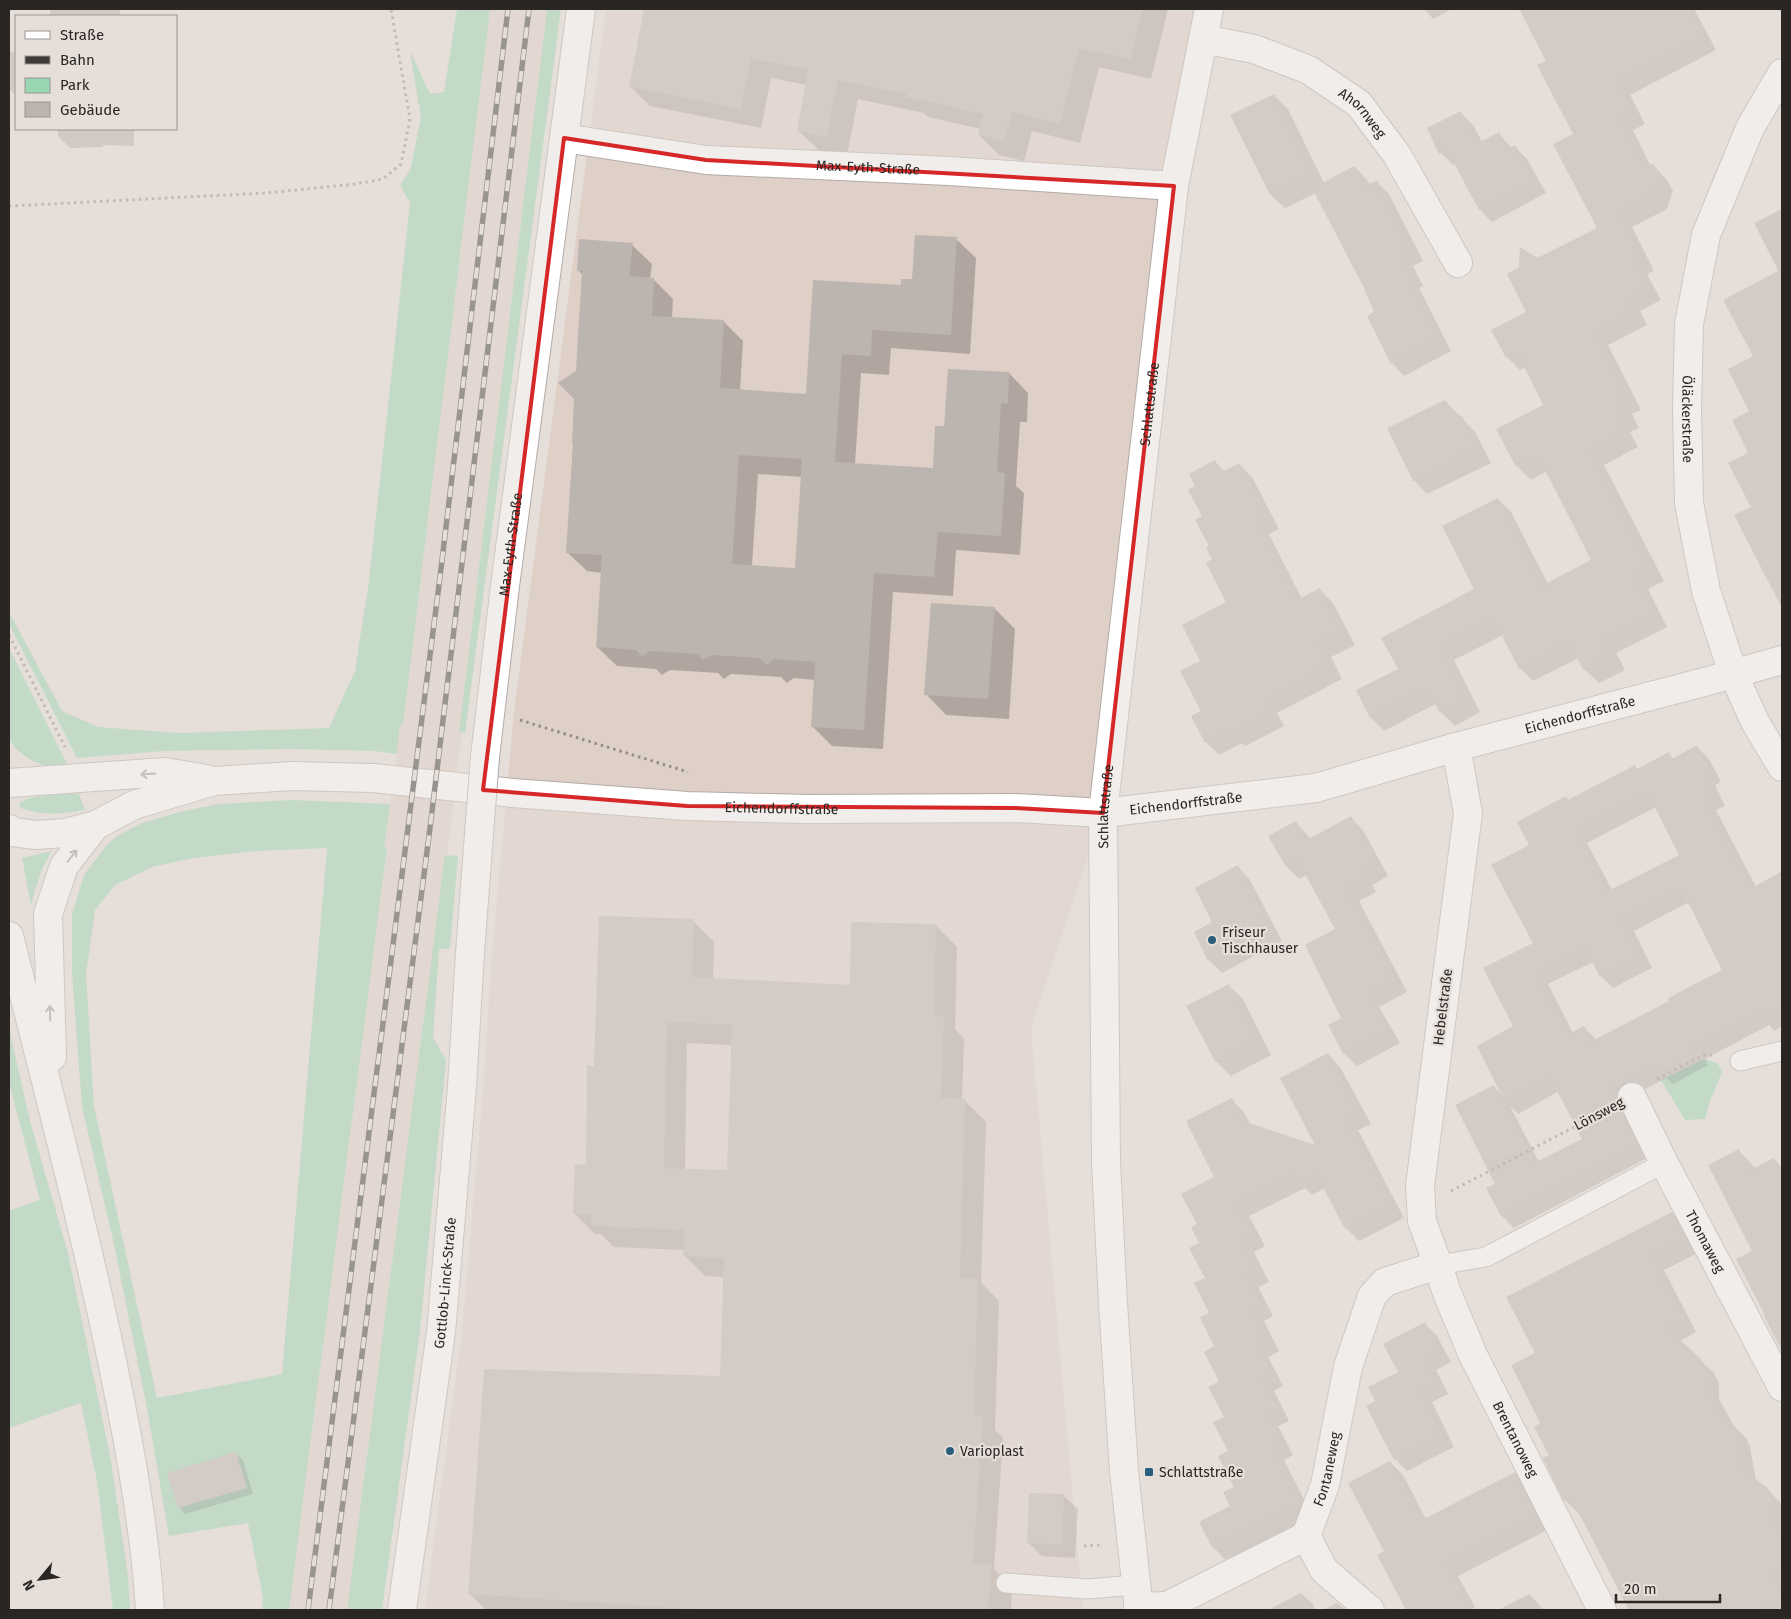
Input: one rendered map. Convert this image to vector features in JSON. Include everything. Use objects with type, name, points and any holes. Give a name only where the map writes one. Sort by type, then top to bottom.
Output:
[{"type":"street","name":"Max-Eyth-Straße","points":[[470,953],[485,757],[505,586],[549,265],[581,9]]},
{"type":"street","name":"Schlattstraße","points":[[1138,1601],[1124,1461],[1112,1303],[1106,1171],[1103,813],[1174,186],[1209,9]]},
{"type":"street","name":"Ahornweg","points":[[1203,39],[1254,49],[1309,70],[1359,104],[1397,155],[1458,264]]},
{"type":"street","name":"Öläckerstraße","points":[[1782,73],[1750,128],[1706,235],[1690,324],[1687,409],[1689,503],[1706,591],[1733,673],[1755,722],[1782,767]]},
{"type":"street","name":"Max-Eyth-Straße","points":[[564,138],[706,160],[948,171],[1174,186]]},
{"type":"street","name":"Eichendorffstraße","points":[[214,780],[292,776],[373,778],[513,793],[687,806],[807,809],[1015,808],[1103,813],[1316,788],[1456,747],[1698,684],[1782,660]]},
{"type":"street","name":"Hebelstraße","points":[[1438,1265],[1422,1221],[1420,1186],[1468,813],[1456,747]]},
{"type":"street","points":[[9,783],[165,772],[214,780]]},
{"type":"street","points":[[9,829],[12,832],[36,835],[65,833],[96,825],[134,805],[214,780]]},
{"type":"street","points":[[54,1114],[48,914],[64,866],[96,825]]},
{"type":"street","points":[[9,936],[88,1248],[122,1408],[144,1541],[150,1610]]},
{"type":"street","name":"Gottlob-Linck-Straße","points":[[402,1610],[441,1332],[462,1087],[470,953]]},
{"type":"street","name":"Thomaweg","points":[[1632,1096],[1664,1163],[1782,1387]]},
{"type":"street","name":"Fontaneweg","points":[[1306,1536],[1325,1485],[1348,1368],[1372,1296],[1385,1282],[1438,1265]]},
{"type":"street","name":"Brentanoweg","points":[[1438,1265],[1446,1293],[1473,1355],[1602,1610]]},
{"type":"street","points":[[1138,1601],[1167,1606],[1306,1536],[1324,1570],[1370,1610]]},
{"type":"lane","points":[[1740,1061],[1782,1051]]},
{"type":"lane","points":[[1438,1265],[1486,1257],[1664,1163]]},
{"type":"lane","points":[[1006,1583],[1087,1589],[1138,1601]]},
{"type":"path","points":[[9,206],[266,193],[355,184],[383,179],[401,164],[410,119],[391,9]]},
{"type":"path","points":[[9,636],[80,779]]},
{"type":"path","points":[[491,711],[696,774]]},
{"type":"path","name":"Lönsweg","points":[[1420,1208],[1632,1096],[1663,1074],[1706,1054],[1740,1061]]},
{"type":"highlighted area","points":[[564,138],[706,160],[1174,186],[1103,813],[1015,808],[687,806],[483,790]]},
{"type":"shaded area","points":[[490,9],[547,9],[459,732],[462,732],[447,856],[445,856],[347,1610],[289,1610],[387,849],[384,848],[400,725],[403,725]]},
{"type":"shaded area","points":[[606,9],[1209,9],[1103,813],[1031,1028],[1083,1610],[425,1610],[462,1331],[483,1091],[492,954],[514,712]]},
{"type":"green space","points":[[457,9],[490,9],[403,725],[400,725],[397,754],[375,751],[292,749],[164,751],[77,758],[9,624],[9,612],[62,711],[98,727],[178,733],[329,728],[355,671],[369,581],[410,203],[400,185],[410,170],[421,118],[410,51],[430,94],[444,92]]},
{"type":"green space","points":[[547,9],[561,9],[465,733],[459,732]]},
{"type":"green space","points":[[9,648],[69,768],[52,767],[35,762],[20,752],[9,739]]},
{"type":"green space","points":[[78,791],[85,810],[52,814],[20,808],[19,803],[29,798]]},
{"type":"green space","points":[[292,800],[390,804],[384,848],[387,848],[289,1610],[262,1610],[263,1598],[248,1523],[169,1536],[146,1403],[113,1240],[82,1107],[72,973],[72,915],[84,875],[106,846],[117,836],[142,823],[218,804]],"holes":[[[327,848],[282,1374],[157,1398],[94,1106],[86,974],[95,910],[115,885],[152,867],[193,858],[257,851]]]},
{"type":"green space","points":[[52,851],[42,871],[31,905],[22,858]]},
{"type":"green space","points":[[445,855],[458,856],[450,949],[439,949],[433,1037],[446,1060],[420,1331],[382,1610],[347,1610]]},
{"type":"green space","points":[[9,1028],[30,1121],[68,1253],[111,1461],[128,1576],[130,1610],[113,1610],[97,1481],[81,1403],[9,1428],[9,1211],[40,1200],[9,1083]]},
{"type":"green space","points":[[1704,1059],[1718,1063],[1722,1072],[1705,1119],[1685,1120],[1661,1080]]},
{"type":"building","points":[[644,9],[1143,9],[1130,60],[1079,48],[1060,124],[1012,112],[1004,142],[978,135],[983,114],[906,97],[907,94],[838,80],[827,137],[797,131],[808,69],[751,59],[741,109],[629,87]]},
{"type":"building","points":[[1519,9],[1689,9],[1703,37],[1617,81],[1633,111],[1621,117],[1642,162],[1654,165],[1660,177],[1654,196],[1619,214],[1641,257],[1635,261],[1649,287],[1628,298],[1635,312],[1596,331],[1628,397],[1620,401],[1627,414],[1618,419],[1626,433],[1591,451],[1651,568],[1635,576],[1655,613],[1603,639],[1612,657],[1584,671],[1569,643],[1519,669],[1494,620],[1441,647],[1468,698],[1440,713],[1427,688],[1370,718],[1356,690],[1398,669],[1381,638],[1474,589],[1442,526],[1498,498],[1543,585],[1591,560],[1538,456],[1516,467],[1496,429],[1543,405],[1517,352],[1506,358],[1491,330],[1526,312],[1507,274],[1519,267],[1520,247],[1537,258],[1597,228],[1553,144],[1573,134],[1537,65],[1546,61]]},
{"type":"building","points":[[1274,94],[1314,174],[1270,195],[1230,115]]},
{"type":"building","points":[[1461,111],[1478,143],[1499,132],[1508,149],[1515,145],[1535,181],[1479,210],[1447,150],[1439,154],[1427,128]]},
{"type":"building","points":[[1355,166],[1366,186],[1377,180],[1411,248],[1401,253],[1411,274],[1408,275],[1440,339],[1391,364],[1367,316],[1374,312],[1364,288],[1312,188]]},
{"type":"building","points":[[915,235],[957,237],[951,335],[872,330],[871,356],[842,354],[835,462],[933,468],[935,426],[944,426],[948,369],[1009,372],[1008,404],[1001,403],[997,472],[1005,473],[1001,536],[938,532],[934,577],[874,573],[864,730],[811,727],[815,662],[774,659],[767,665],[760,658],[711,655],[703,660],[698,654],[650,651],[642,656],[636,650],[596,647],[602,555],[566,553],[574,399],[558,383],[576,371],[582,271],[577,271],[579,239],[633,243],[629,276],[654,278],[652,316],[724,320],[720,388],[806,394],[813,280],[901,285],[901,279],[912,279]],"holes":[[[739,455],[802,459],[795,568],[732,564]]]},
{"type":"building","points":[[1782,269],[1782,608],[1734,515],[1751,507],[1728,463],[1748,453],[1732,420],[1749,411],[1728,369],[1753,356],[1723,300]]},
{"type":"building","points":[[1445,400],[1452,413],[1462,416],[1478,449],[1413,481],[1387,428]]},
{"type":"building","points":[[1215,460],[1222,472],[1239,463],[1244,471],[1267,516],[1257,521],[1297,600],[1320,588],[1343,631],[1319,644],[1330,666],[1265,700],[1272,712],[1231,734],[1229,730],[1205,743],[1191,716],[1201,711],[1180,671],[1200,661],[1182,625],[1226,602],[1206,563],[1212,559],[1206,548],[1209,546],[1195,520],[1202,516],[1188,490],[1195,486],[1189,474]]},
{"type":"building","points":[[931,603],[995,607],[988,699],[924,695]]},
{"type":"building","points":[[1697,745],[1710,770],[1704,773],[1714,794],[1705,798],[1752,888],[1782,871],[1782,1008],[1761,1019],[1758,1013],[1694,1047],[1697,1053],[1660,1072],[1656,1065],[1610,1089],[1638,1145],[1501,1216],[1486,1188],[1495,1184],[1455,1105],[1494,1085],[1535,1163],[1582,1139],[1550,1077],[1505,1102],[1477,1046],[1513,1026],[1483,968],[1533,943],[1491,865],[1529,845],[1517,822],[1566,796],[1568,800],[1635,765],[1637,769],[1669,752],[1672,759]],"holes":[[[1648,793],[1679,855],[1608,891],[1576,830]],[[1678,890],[1685,903],[1688,902],[1722,970],[1668,998],[1669,1001],[1592,1041],[1584,1026],[1569,1034],[1537,972],[1585,948],[1600,977],[1641,956],[1622,919]]]},
{"type":"building","points":[[1351,816],[1377,864],[1361,872],[1365,880],[1348,889],[1396,980],[1368,994],[1388,1030],[1343,1054],[1328,1025],[1341,1018],[1305,945],[1335,929],[1298,861],[1286,867],[1268,836],[1296,821],[1307,840]]},
{"type":"building","points":[[1238,865],[1270,928],[1208,961],[1194,932],[1212,922],[1195,888]]},
{"type":"building","points":[[599,916],[694,919],[692,977],[850,985],[851,922],[936,924],[934,1016],[944,1016],[941,1098],[965,1099],[960,1277],[978,1279],[974,1415],[983,1416],[973,1564],[992,1565],[988,1610],[708,1610],[468,1594],[484,1369],[720,1376],[724,1258],[683,1256],[684,1230],[591,1226],[592,1214],[573,1213],[575,1164],[586,1165],[587,1065],[594,1066]],"holes":[[[667,1022],[732,1025],[727,1170],[664,1168]]]},
{"type":"building","points":[[1229,984],[1259,1041],[1216,1063],[1186,1006]]},
{"type":"building","points":[[1328,1053],[1359,1111],[1346,1117],[1392,1205],[1345,1229],[1316,1174],[1298,1183],[1294,1175],[1237,1203],[1253,1234],[1242,1239],[1257,1269],[1247,1274],[1262,1303],[1252,1308],[1267,1338],[1256,1344],[1272,1373],[1262,1378],[1277,1408],[1267,1413],[1282,1443],[1272,1447],[1301,1504],[1213,1549],[1199,1522],[1230,1506],[1223,1492],[1234,1487],[1218,1456],[1228,1451],[1213,1422],[1224,1417],[1208,1387],[1219,1381],[1204,1352],[1214,1346],[1200,1317],[1209,1313],[1194,1283],[1205,1278],[1189,1248],[1199,1243],[1191,1227],[1197,1224],[1181,1194],[1214,1177],[1186,1121],[1232,1098],[1243,1121],[1315,1145],[1280,1078]]},
{"type":"building","points":[[1739,1149],[1750,1170],[1774,1158],[1782,1174],[1782,1348],[1736,1259],[1752,1251],[1708,1165]]},
{"type":"building","points":[[1672,1212],[1687,1240],[1652,1257],[1684,1320],[1667,1328],[1701,1359],[1706,1369],[1707,1385],[1723,1414],[1733,1424],[1738,1434],[1745,1478],[1750,1476],[1767,1487],[1772,1497],[1777,1532],[1782,1530],[1782,1568],[1772,1573],[1782,1595],[1782,1600],[1761,1610],[1629,1610],[1571,1498],[1564,1501],[1543,1458],[1549,1455],[1534,1427],[1540,1423],[1511,1365],[1535,1353],[1506,1297]]},
{"type":"building","points":[[1425,1322],[1439,1350],[1425,1358],[1437,1382],[1421,1390],[1443,1435],[1394,1460],[1366,1406],[1375,1401],[1368,1387],[1398,1372],[1383,1344]]},
{"type":"building","points":[[236,1452],[247,1488],[178,1508],[167,1473]]},
{"type":"building","points":[[1390,1461],[1422,1520],[1515,1472],[1537,1515],[1446,1562],[1472,1610],[1406,1610],[1377,1555],[1384,1551],[1348,1483]]},
{"type":"building","points":[[1029,1493],[1064,1494],[1062,1545],[1027,1543]]},
{"type":"railway","points":[[308,1610],[440,577],[508,9]]},
{"type":"railway","points":[[329,1610],[430,828],[529,9]]},
{"type":"place","name":"Friseur Tischhauser","points":[[1212,940]]},
{"type":"place","name":"Varioplast","points":[[950,1451]]},
{"type":"place","name":"Schlattstraße","points":[[1149,1472]]}]
